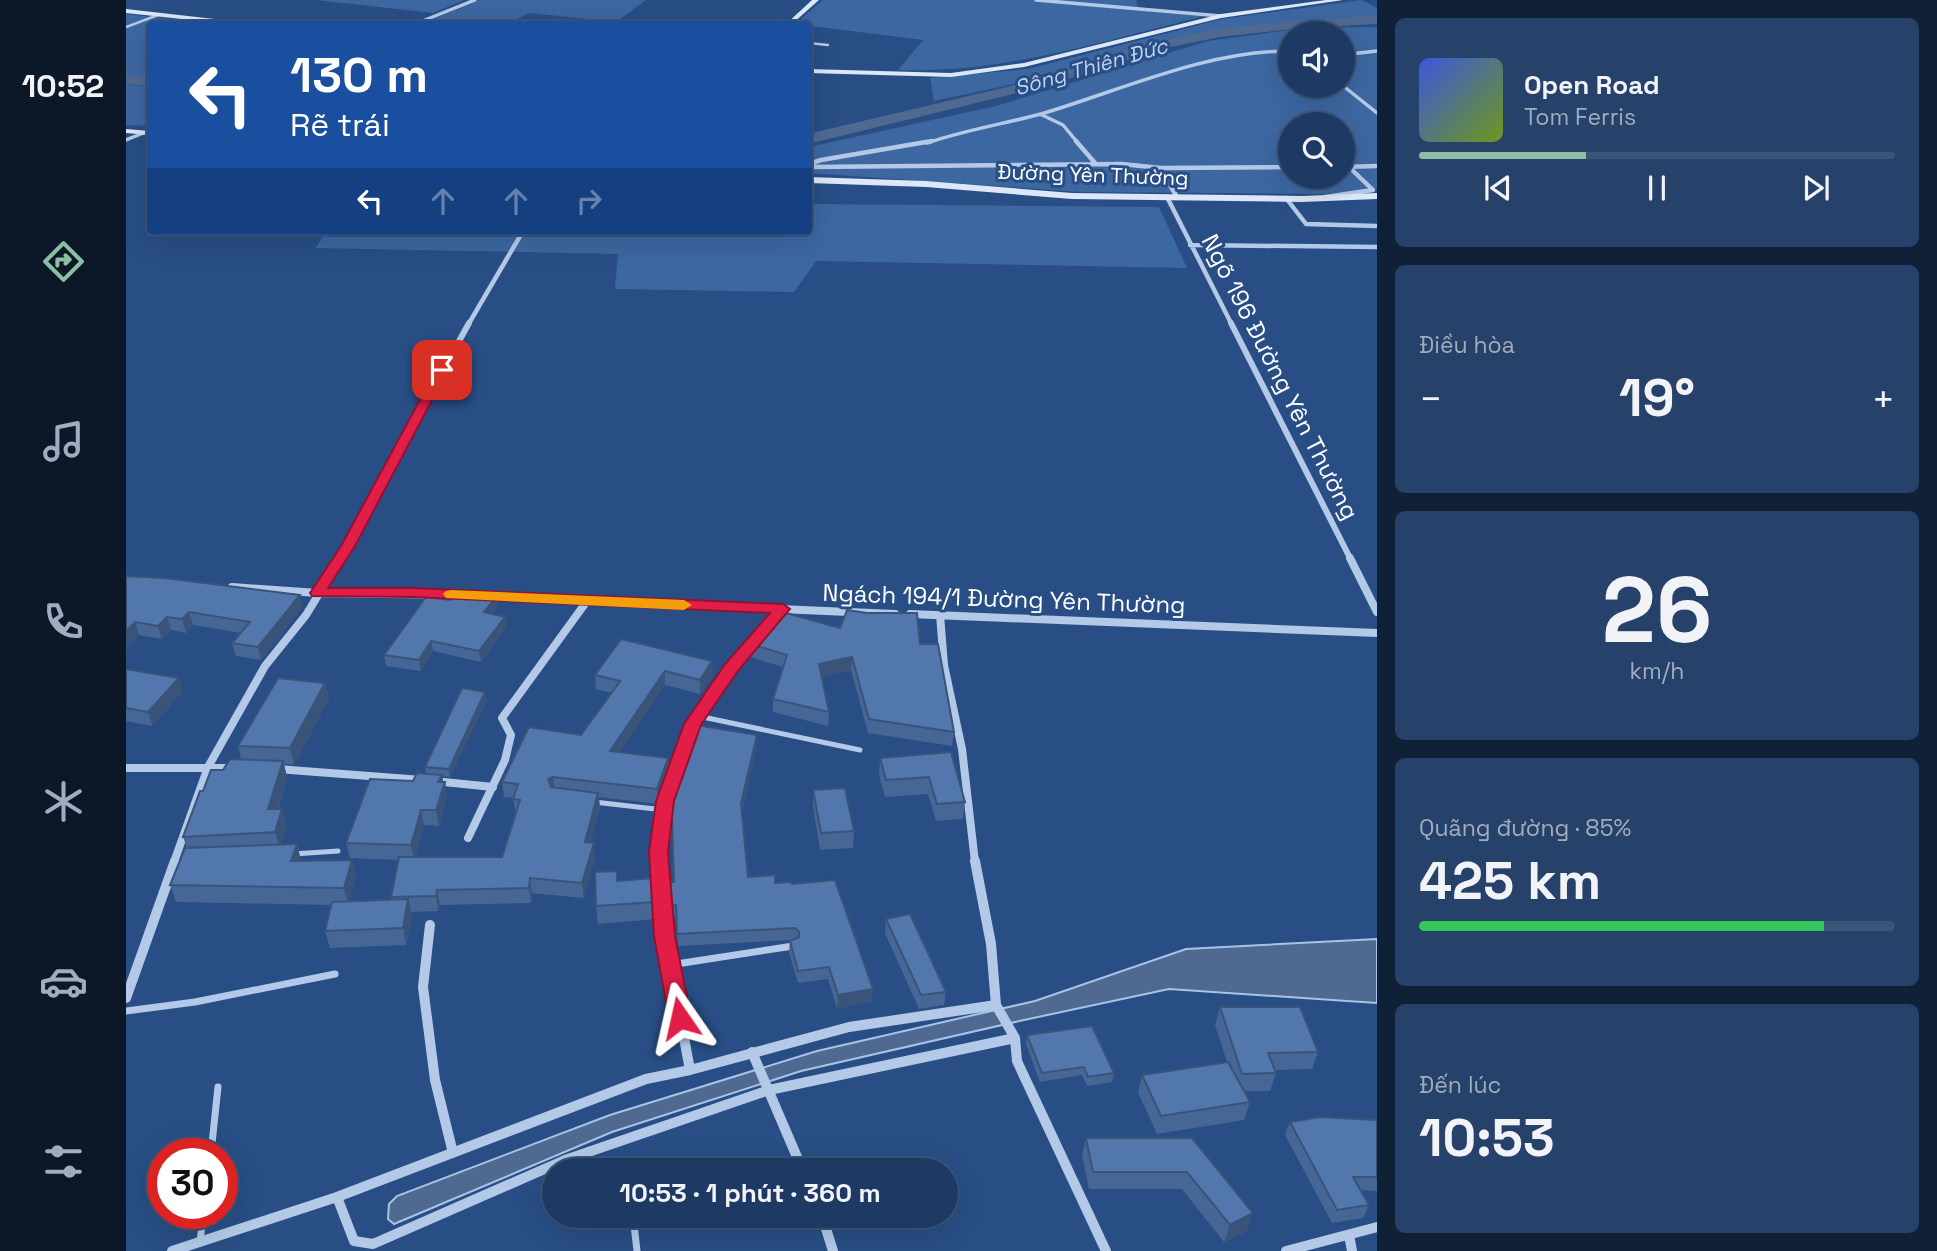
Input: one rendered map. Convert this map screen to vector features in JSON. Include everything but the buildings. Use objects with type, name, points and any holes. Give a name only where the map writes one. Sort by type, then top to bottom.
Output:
[{"type":"street","points":[[422,21],[475,0]]},
{"type":"street","points":[[792,21],[816,0]]},
{"type":"street","points":[[1036,0],[1221,16]]},
{"type":"street","points":[[812,71],[950,75],[1024,65],[1221,16],[1340,0]]},
{"type":"street","points":[[126,11],[213,21]]},
{"type":"street","points":[[812,164],[821,160],[923,144],[965,130],[1040,114],[1118,88],[1214,61],[1264,51],[1278,51]]},
{"type":"street","points":[[1355,54],[1377,51]]},
{"type":"street","points":[[1355,96],[1377,113]]},
{"type":"street","points":[[1040,114],[1063,125],[1095,163]]},
{"type":"street","points":[[126,131],[147,133]]},
{"type":"street","points":[[126,140],[147,133]]},
{"type":"street","points":[[812,167],[1095,163],[1160,168],[1278,167]]},
{"type":"street","points":[[1355,167],[1377,166]]},
{"type":"street","name":"Ngõ 196 Đường Yên Thường","points":[[1160,168],[1190,245],[1377,612]]},
{"type":"street","points":[[1325,197],[1373,190],[1355,173]]},
{"type":"street","name":"Đường Yên Thường","points":[[812,180],[926,184],[1072,196],[1377,196]]},
{"type":"street","points":[[1286,198],[1306,223],[1377,226]]},
{"type":"street","points":[[126,998],[208,767],[265,666],[306,615],[348,546],[442,370],[521,235]]},
{"type":"street","points":[[1190,245],[1377,247]]},
{"type":"street","points":[[228,587],[318,593],[467,595]]},
{"type":"street","name":"Ngách 194/1 Đường Yên Thường","points":[[480,596],[1377,632]]},
{"type":"street","points":[[468,838],[505,760],[511,735],[502,718],[587,601]]},
{"type":"street","points":[[774,619],[783,609]]},
{"type":"street","points":[[940,615],[943,664],[962,749],[971,843],[990,944],[997,1006],[1014,1035],[1017,1060],[1106,1251]]},
{"type":"street","points":[[690,1070],[665,936],[659,852],[664,810],[698,716],[731,668],[765,629]]},
{"type":"street","points":[[126,768],[239,768]]},
{"type":"street","points":[[266,769],[334,772],[493,787]]},
{"type":"street","points":[[430,925],[424,987],[435,1080],[453,1153]]},
{"type":"street","points":[[126,964],[138,964]]},
{"type":"street","points":[[172,1251],[337,1196],[646,1079],[754,1056],[849,1027],[997,1006]]},
{"type":"street","points":[[337,1196],[354,1241],[373,1244],[565,1160],[768,1087],[1014,1035]]},
{"type":"street","points":[[754,1056],[798,1158]]},
{"type":"street","points":[[1286,1251],[1377,1227]]},
{"type":"street","points":[[826,1228],[833,1251]]},
{"type":"street","points":[[1349,1235],[1352,1251]]},
{"type":"lane","points":[[126,27],[158,15]]},
{"type":"lane","points":[[812,43],[828,45]]},
{"type":"lane","points":[[698,716],[860,750]]},
{"type":"lane","points":[[582,800],[664,810]]},
{"type":"lane","points":[[284,855],[338,851]]},
{"type":"lane","points":[[175,861],[189,860]]},
{"type":"lane","points":[[670,965],[793,946]]},
{"type":"lane","points":[[126,1011],[195,1002],[335,974]]},
{"type":"lane","points":[[213,1138],[218,1087]]},
{"type":"lane","points":[[634,1228],[637,1251]]},
{"type":"lane","points":[[200,1243],[201,1229]]},
{"type":"shaded area","points":[[316,0],[464,0],[433,13]]},
{"type":"shaded area","points":[[480,0],[646,0],[617,21],[529,13],[513,21],[429,21]]},
{"type":"shaded area","points":[[823,0],[1136,0],[1138,10],[1204,16],[1052,54],[975,67],[937,70],[898,70],[923,40],[812,26],[812,21],[798,21]]},
{"type":"shaded area","points":[[1361,0],[1377,8],[1377,17],[1278,21],[1278,24],[1194,35],[1034,80],[934,101],[930,78],[1028,69],[1222,19]]},
{"type":"shaded area","points":[[126,14],[190,21],[147,21],[147,78],[126,75]]},
{"type":"shaded area","points":[[1355,27],[1377,27],[1377,189],[1324,194],[1081,192],[812,173],[812,146],[996,106],[1208,41],[1278,32],[1278,98],[1355,98]]},
{"type":"shaded area","points":[[126,84],[147,87],[147,126],[126,125]]},
{"type":"shaded area","points":[[812,204],[1159,207],[1187,268],[816,261],[794,292],[615,289],[618,254],[316,248],[324,235],[812,235]]},
{"type":"shaded area","points":[[1377,939],[1377,1003],[1169,989],[1024,1020],[801,1071],[612,1132],[550,1158],[542,1158],[542,1162],[394,1224],[388,1219],[389,1204],[397,1196],[610,1115],[817,1051],[1035,1001],[1186,949]]},
{"type":"waterway","name":"Sông Thiên Đức","points":[[812,138],[1037,84],[1163,44],[1220,33],[1303,24],[1377,20]]},
{"type":"waterway","name":"Sông Thiên Đức","points":[[126,79],[147,82]]},
{"type":"slow traffic","points":[[451,594],[684,605]]},
{"type":"route","points":[[442,370],[348,546],[318,593],[413,593],[783,609],[731,668],[693,724],[665,801],[659,852],[665,936],[680,1018]]}]
